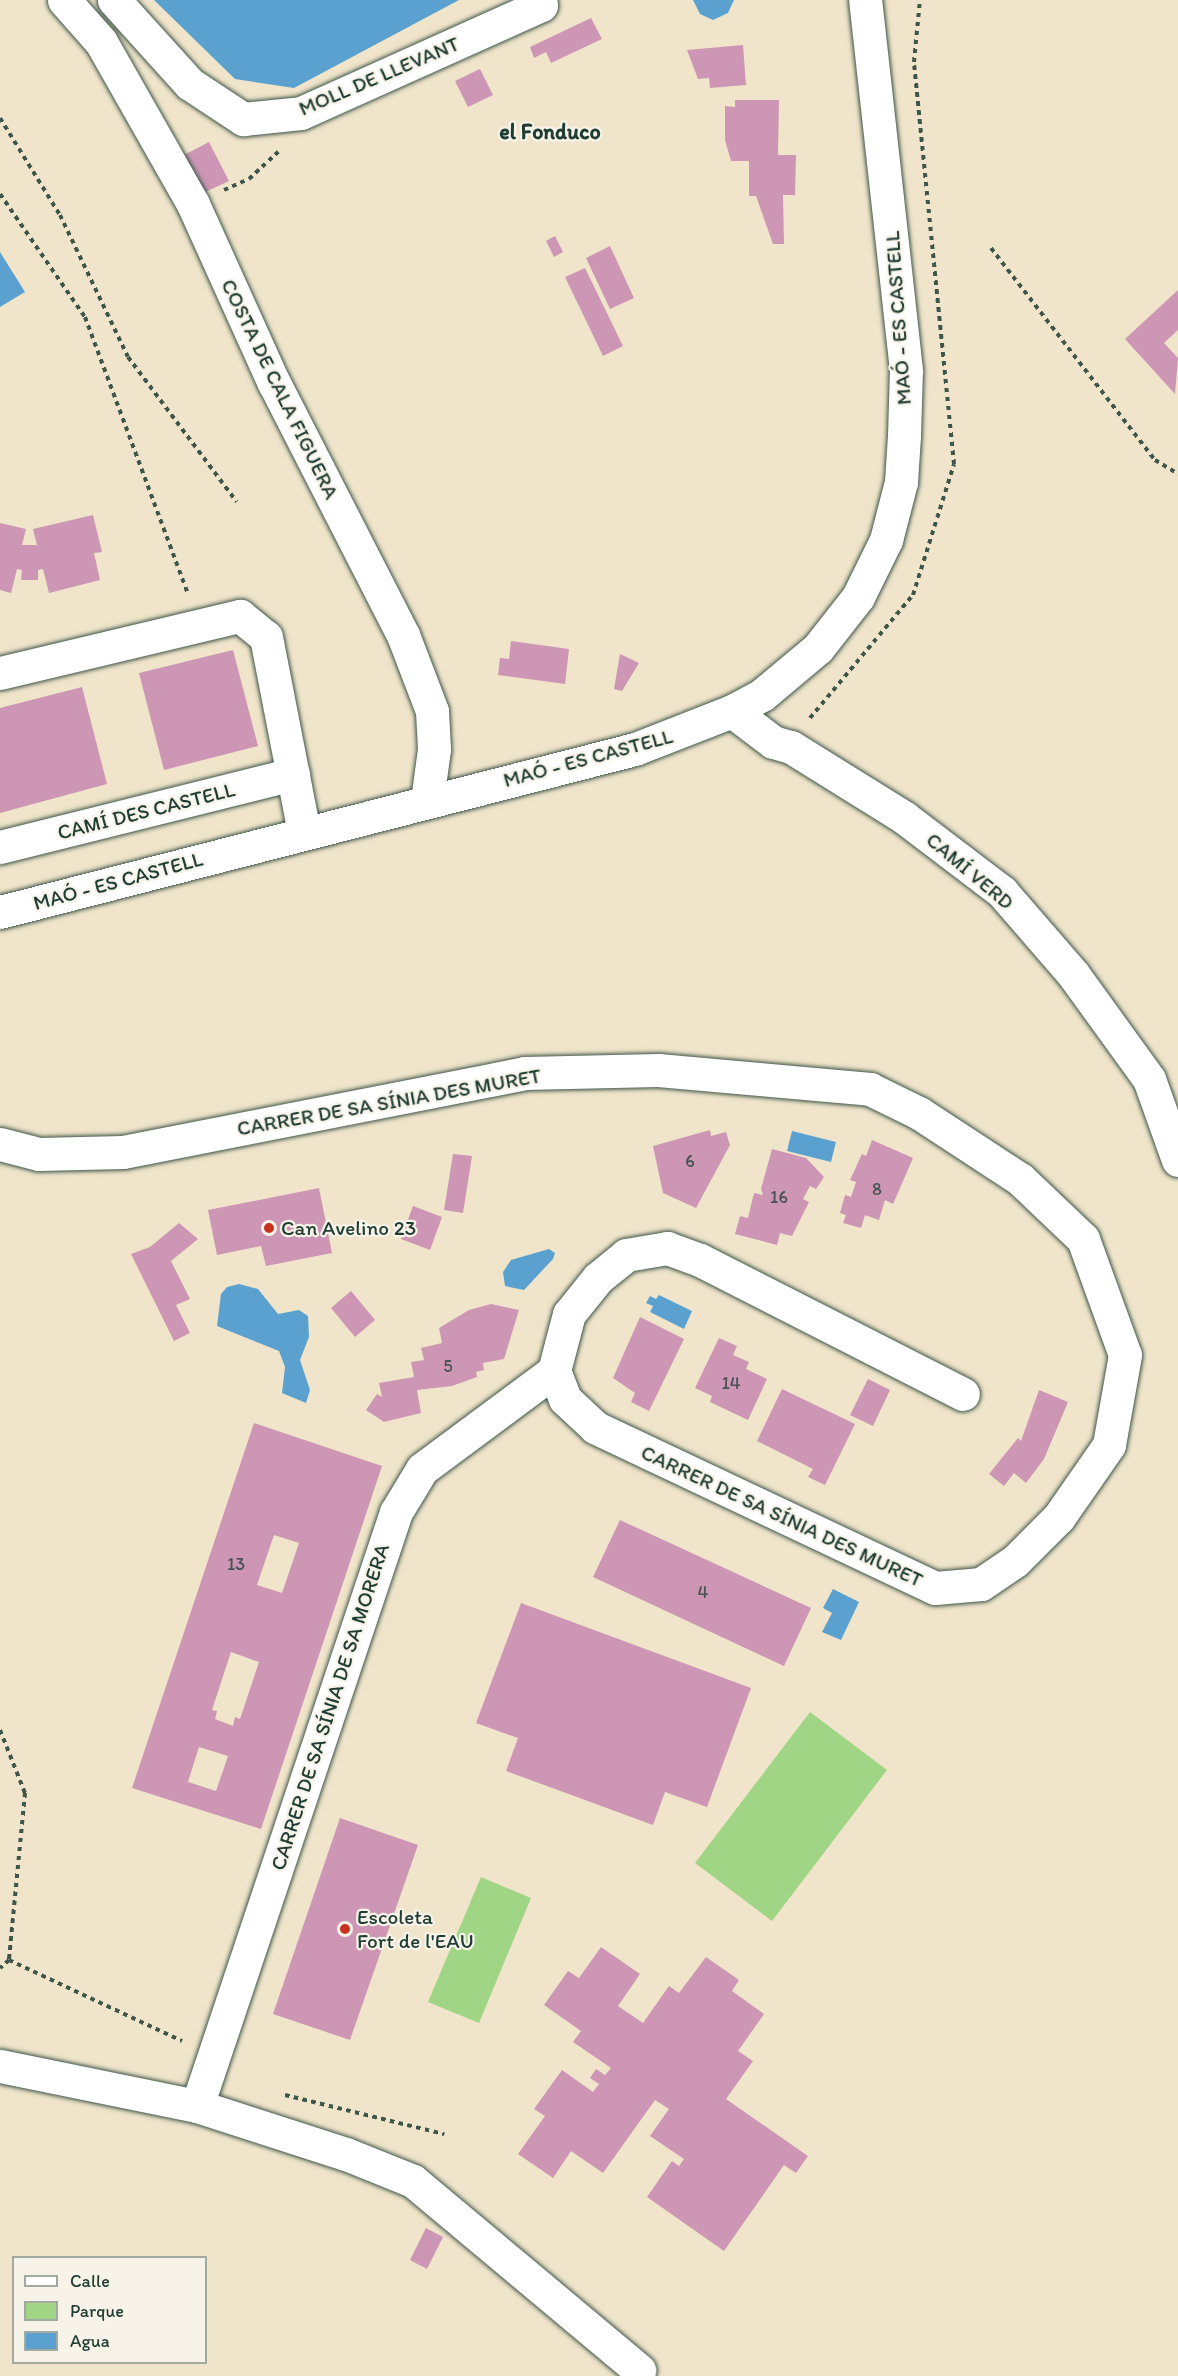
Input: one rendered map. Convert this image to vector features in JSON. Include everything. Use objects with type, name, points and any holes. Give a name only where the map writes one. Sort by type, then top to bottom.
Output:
[{"type":"street","name":"COSTA DE CALA FIGUERA","points":[[64,0],[101,42],[192,204],[274,383],[402,635],[432,711],[434,748],[427,801]]},
{"type":"street","name":"MOLL DE LLEVANT","points":[[114,0],[190,84],[243,119],[301,113],[541,2]]},
{"type":"street","name":"MAÓ - ES CASTELL","points":[[0,912],[634,749],[732,711],[795,670],[840,622],[873,570],[886,540],[901,482],[906,370],[865,0]]},
{"type":"street","points":[[0,673],[240,616],[266,637],[304,833]]},
{"type":"street","name":"CAMÍ VERD","points":[[732,711],[773,742],[791,747],[905,818],[1002,892],[1073,974],[1149,1079],[1178,1160]]},
{"type":"street","name":"CAMÍ DES CASTELL","points":[[0,847],[293,774]]},
{"type":"street","name":"CARRER DE SA SÍNIA DES MURET","points":[[0,1144],[39,1154],[123,1152],[524,1073],[658,1070],[870,1089],[919,1113],[1020,1179],[1083,1239],[1125,1355],[1109,1444],[1059,1517],[1016,1561],[981,1584],[935,1588],[595,1427],[565,1399],[554,1371]]},
{"type":"street","points":[[554,1371],[569,1314],[598,1278],[626,1255],[667,1248],[700,1260],[963,1394]]},
{"type":"street","name":"CARRER DE SA SÍNIA DE SA MORERA","points":[[197,2106],[396,1512],[422,1469],[554,1371]]},
{"type":"street","points":[[0,2066],[197,2106],[346,2154],[413,2181],[639,2370]]},
{"type":"path","points":[[773,742],[816,713],[913,595],[954,464],[914,62],[920,0]]},
{"type":"path","points":[[0,118],[60,215],[128,357],[237,502]]},
{"type":"path","points":[[249,179],[281,149]]},
{"type":"path","points":[[0,194],[85,317],[200,626]]},
{"type":"path","points":[[992,248],[1155,460],[1178,474]]},
{"type":"path","points":[[0,1730],[25,1793],[9,1960],[0,1968]]},
{"type":"green space","points":[[810,1712],[887,1770],[772,1921],[695,1863]]},
{"type":"green space","points":[[481,1877],[531,1898],[479,2023],[428,2002]]},
{"type":"water","points":[[154,0],[459,0],[294,88],[235,79]]},
{"type":"water","points":[[693,0],[734,0],[728,13],[713,20],[700,14]]},
{"type":"water","points":[[0,252],[25,292],[0,307]]},
{"type":"water","points":[[792,1131],[836,1142],[831,1162],[787,1151]]},
{"type":"water","points":[[549,1249],[555,1253],[553,1259],[524,1290],[505,1286],[503,1272],[511,1260]]},
{"type":"water","points":[[239,1284],[258,1289],[278,1314],[299,1310],[308,1316],[309,1337],[300,1360],[310,1390],[306,1403],[282,1393],[285,1367],[279,1351],[217,1326],[221,1294],[227,1287]]},
{"type":"water","points":[[659,1295],[692,1311],[684,1329],[650,1312],[653,1306],[646,1303],[650,1296],[656,1299]]},
{"type":"water","points":[[833,1589],[859,1602],[841,1640],[822,1632],[832,1613],[823,1608]]},
{"type":"building","points":[[591,18],[602,39],[551,63],[546,52],[534,58],[530,47]]},
{"type":"building","points":[[743,45],[746,85],[710,88],[709,78],[698,79],[687,50]]},
{"type":"building","points":[[480,69],[493,95],[468,107],[455,81]]},
{"type":"building","points":[[735,100],[779,100],[778,155],[796,155],[795,195],[783,195],[784,244],[773,244],[756,196],[749,196],[749,161],[731,161],[725,140],[725,106],[735,107]]},
{"type":"building","points":[[209,142],[229,181],[201,194],[182,156]]},
{"type":"building","points":[[555,236],[563,252],[554,257],[546,241]]},
{"type":"building","points":[[610,246],[634,298],[610,309],[586,258]]},
{"type":"building","points":[[585,268],[623,346],[603,356],[565,277]]},
{"type":"building","points":[[1178,290],[1178,330],[1164,343],[1178,358],[1175,394],[1125,339]]},
{"type":"building","points":[[93,515],[102,552],[94,553],[100,580],[49,593],[43,569],[38,570],[38,580],[21,580],[22,570],[17,569],[11,593],[0,590],[0,523],[26,529],[22,545],[37,545],[33,529]]},
{"type":"building","points":[[511,641],[569,649],[565,684],[498,675],[500,658],[509,659]]},
{"type":"building","points":[[233,650],[258,746],[164,770],[139,673]]},
{"type":"building","points":[[620,654],[639,663],[622,691],[614,689]]},
{"type":"building","points":[[82,687],[107,784],[0,813],[0,708]]},
{"type":"building","points":[[710,1130],[711,1136],[726,1132],[730,1145],[696,1208],[663,1193],[653,1146]]},
{"type":"building","points":[[872,1140],[913,1158],[893,1204],[885,1200],[879,1220],[865,1215],[861,1228],[843,1223],[846,1215],[840,1213],[845,1195],[851,1197],[856,1182],[850,1180],[862,1154],[866,1156]]},
{"type":"building","points":[[772,1149],[806,1158],[824,1177],[816,1189],[810,1186],[803,1199],[809,1202],[792,1236],[780,1233],[777,1245],[735,1234],[740,1216],[748,1218],[754,1193],[763,1195],[761,1189]]},
{"type":"building","points":[[453,1154],[472,1156],[463,1213],[444,1210]]},
{"type":"building","name":"Can Avelino 23","points":[[319,1188],[332,1253],[266,1266],[261,1246],[217,1255],[208,1210]]},
{"type":"building","points":[[413,1206],[442,1217],[430,1250],[401,1239]]},
{"type":"building","points":[[179,1223],[198,1239],[171,1261],[190,1299],[176,1305],[190,1333],[174,1341],[131,1254],[150,1247]]},
{"type":"building","points":[[351,1291],[375,1320],[355,1337],[331,1308]]},
{"type":"building","points":[[491,1304],[519,1310],[504,1359],[483,1363],[484,1370],[476,1372],[477,1377],[452,1386],[417,1390],[421,1413],[384,1422],[366,1410],[377,1394],[382,1397],[379,1383],[414,1377],[411,1362],[424,1360],[421,1348],[442,1343],[439,1328],[469,1310]]},
{"type":"building","points":[[640,1317],[684,1339],[649,1411],[631,1402],[635,1393],[613,1378]]},
{"type":"building","points":[[719,1338],[737,1346],[733,1355],[749,1362],[746,1369],[767,1379],[748,1420],[710,1402],[712,1396],[695,1388]]},
{"type":"building","points":[[868,1379],[890,1390],[873,1426],[850,1415]]},
{"type":"building","points":[[782,1389],[855,1424],[825,1485],[808,1477],[813,1469],[757,1441]]},
{"type":"building","points":[[1039,1390],[1068,1402],[1044,1459],[1026,1483],[1014,1473],[1004,1486],[989,1474],[1018,1438],[1021,1441]]},
{"type":"building","points":[[254,1423],[382,1466],[261,1829],[132,1788]],"holes":[[[274,1535],[299,1543],[282,1593],[257,1585]],[[231,1652],[259,1662],[240,1719],[235,1717],[233,1726],[215,1719],[217,1711],[212,1710]],[[199,1747],[228,1756],[216,1791],[188,1782]]]},
{"type":"building","points":[[620,1520],[811,1608],[784,1666],[593,1577]]},
{"type":"building","points":[[521,1603],[751,1688],[707,1807],[665,1792],[653,1825],[506,1771],[518,1738],[476,1723]]},
{"type":"building","name":"Escoleta Fort de l'EAU","points":[[340,1818],[418,1845],[350,2040],[273,2014]]},
{"type":"building","points":[[601,1947],[640,1974],[618,2006],[643,2023],[669,1986],[679,1993],[706,1957],[739,1980],[732,1991],[764,2014],[738,2051],[753,2061],[726,2099],[808,2156],[796,2173],[784,2165],[724,2251],[647,2197],[672,2161],[679,2166],[684,2159],[650,2136],[669,2109],[655,2100],[603,2173],[571,2151],[553,2178],[518,2154],[545,2116],[534,2109],[562,2070],[593,2092],[599,2084],[590,2078],[596,2069],[605,2075],[611,2068],[573,2042],[581,2031],[544,2005],[568,1971],[579,1978]]},
{"type":"building","points":[[426,2228],[443,2237],[427,2269],[410,2260]]},
{"type":"place","name":"Can Avelino 23","points":[[269,1228]]},
{"type":"place","name":"Escoleta Fort de l'EAU","points":[[345,1929]]},
{"type":"district","name":"el Fonduco","points":[[550,132]]}]
